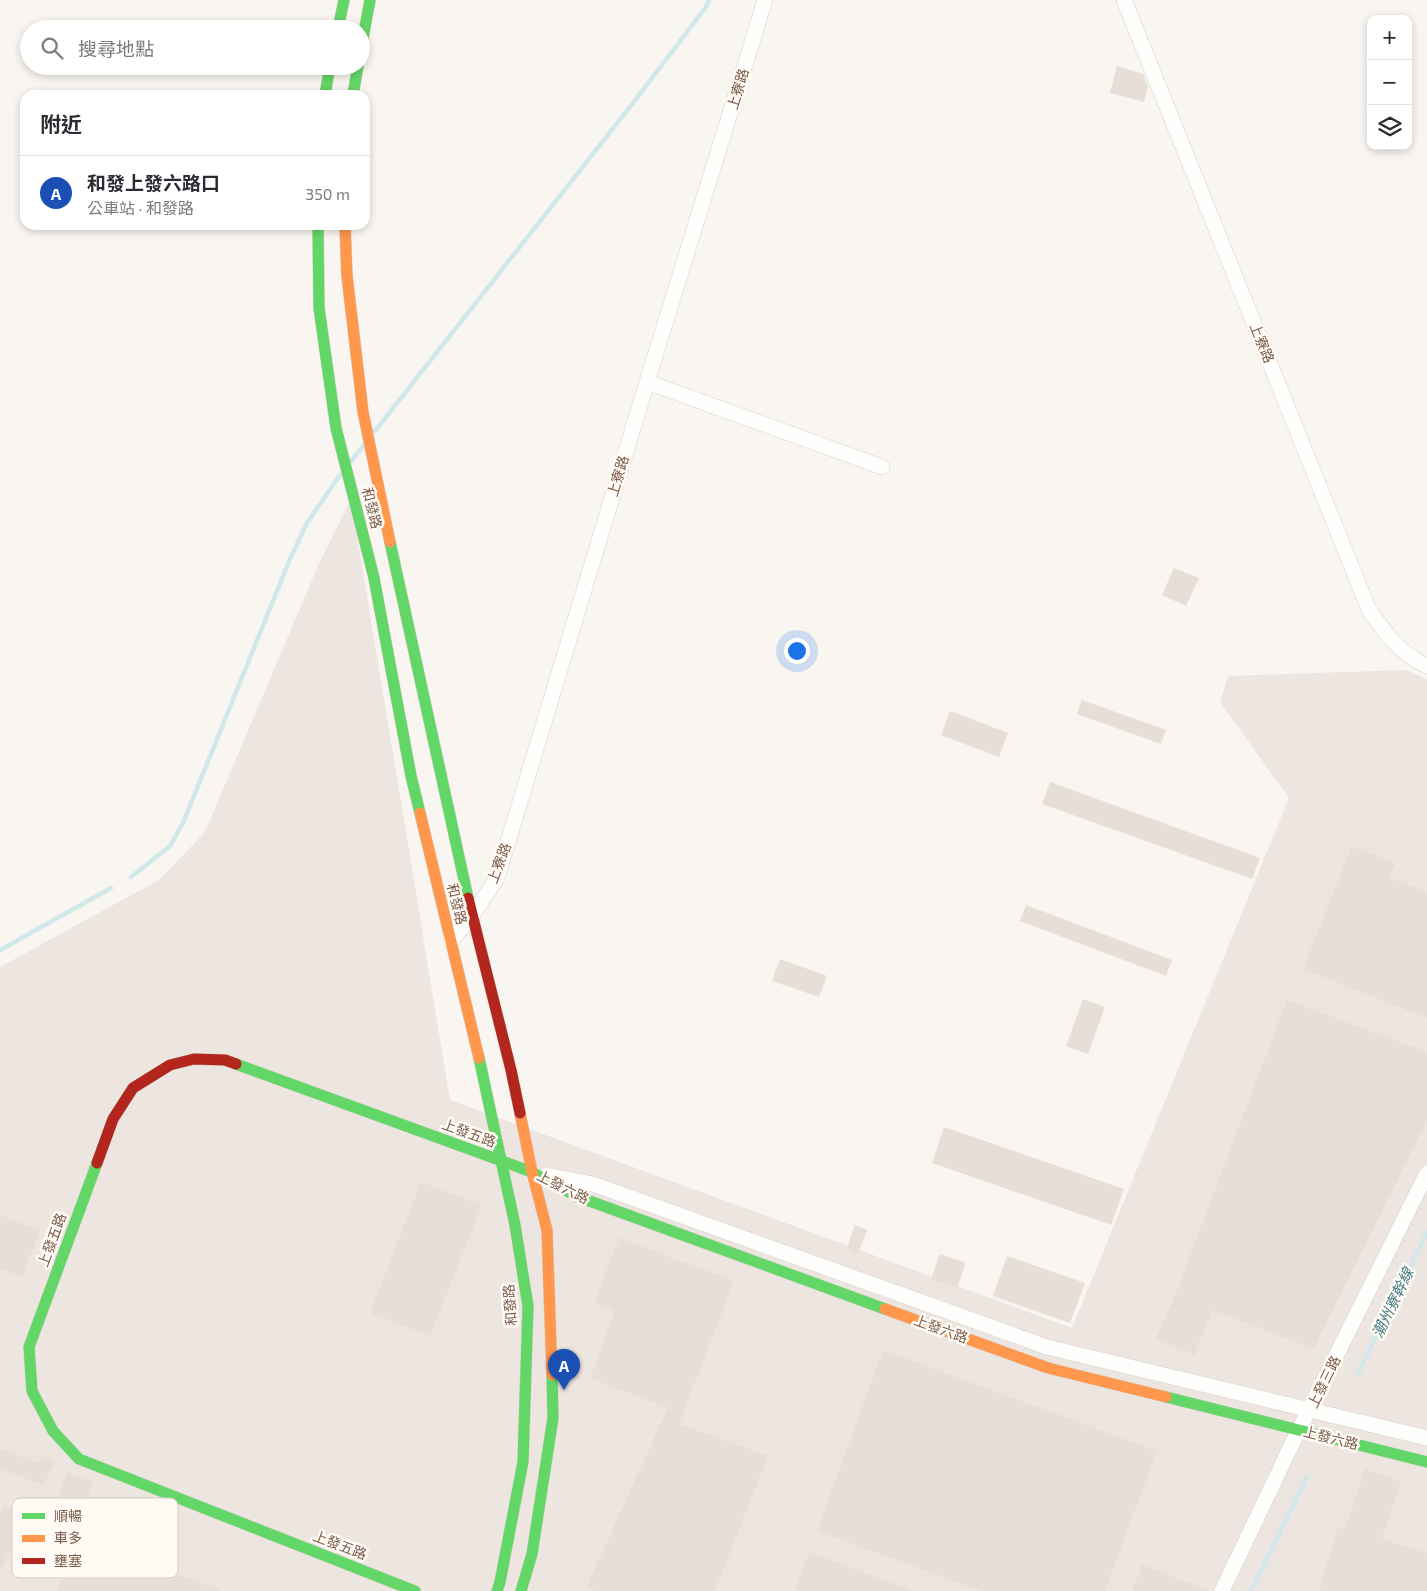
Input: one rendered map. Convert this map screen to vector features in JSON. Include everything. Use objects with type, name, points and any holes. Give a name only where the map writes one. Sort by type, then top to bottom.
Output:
[{"type":"street","points":[[340,20],[344,0]]},
{"type":"street","points":[[366,20],[370,0]]},
{"type":"street","name":"上寮路","points":[[451,941],[472,916],[496,878],[646,382],[765,0]]},
{"type":"street","name":"上寮路","points":[[1124,0],[1369,610],[1400,650],[1427,666]]},
{"type":"street","points":[[326,90],[328,75]]},
{"type":"street","points":[[354,90],[356,75]]},
{"type":"street","name":"和發路","points":[[318,230],[319,308],[336,428],[374,578],[411,776],[484,1080],[515,1225],[528,1306],[523,1462],[500,1582],[496,1591]]},
{"type":"street","name":"和發路","points":[[345,230],[347,276],[363,412],[377,482],[472,916],[511,1070],[532,1172],[547,1230],[553,1418],[532,1554],[521,1591]]},
{"type":"street","points":[[646,382],[882,467]]},
{"type":"street","name":"上發五路","points":[[415,1591],[79,1459],[53,1431],[32,1391],[29,1347],[114,1119],[133,1088],[170,1065],[194,1059],[225,1060],[532,1172]]},
{"type":"street","name":"上發六路","points":[[532,1172],[593,1184],[1048,1347],[1427,1438]]},
{"type":"street","name":"上發六路","points":[[532,1172],[576,1196],[1048,1368],[1427,1462]]},
{"type":"street","name":"上發三路","points":[[1222,1591],[1427,1174]]},
{"type":"shaded area","points":[[351,499],[450,1100],[1072,1328],[1289,798],[1220,702],[1228,676],[1407,670],[1427,679],[1427,1591],[0,1591],[0,967],[159,880],[205,832],[317,568]]},
{"type":"building","points":[[1117,66],[1143,74],[1148,86],[1144,102],[1110,93]]},
{"type":"building","points":[[1174,568],[1199,578],[1186,606],[1162,595]]},
{"type":"building","points":[[1082,700],[1166,730],[1161,744],[1077,714]]},
{"type":"building","points":[[950,711],[1008,733],[999,757],[941,735]]},
{"type":"building","points":[[1050,782],[1260,858],[1252,879],[1042,804]]},
{"type":"building","points":[[1352,846],[1395,863],[1389,877],[1427,892],[1427,1018],[1303,969]]},
{"type":"building","points":[[1026,905],[1172,960],[1166,976],[1020,921]]},
{"type":"building","points":[[780,959],[827,976],[819,997],[772,981]]},
{"type":"building","points":[[1083,999],[1105,1007],[1088,1054],[1066,1046]]},
{"type":"building","points":[[1287,1000],[1427,1052],[1427,1120],[1313,1349],[1213,1310],[1194,1355],[1156,1339],[1174,1298]]},
{"type":"building","points":[[944,1127],[1124,1189],[1111,1225],[932,1163]]},
{"type":"building","points":[[421,1182],[482,1205],[430,1336],[370,1313]]},
{"type":"building","points":[[0,1215],[40,1231],[22,1277],[0,1269]]},
{"type":"building","points":[[855,1225],[867,1230],[858,1253],[847,1248]]},
{"type":"building","points":[[619,1238],[734,1281],[679,1424],[768,1456],[715,1591],[596,1591],[586,1588],[668,1408],[590,1378],[615,1311],[594,1303]]},
{"type":"building","points":[[940,1254],[966,1263],[957,1288],[931,1279]]},
{"type":"building","points":[[1007,1256],[1085,1283],[1070,1323],[993,1296]]},
{"type":"building","points":[[883,1350],[1157,1451],[1105,1591],[981,1591],[817,1531]]},
{"type":"building","points":[[0,1449],[39,1463],[42,1456],[56,1461],[43,1485],[0,1469]]},
{"type":"building","points":[[1365,1469],[1401,1481],[1382,1539],[1427,1553],[1427,1591],[1319,1591],[1338,1527],[1345,1529]]},
{"type":"building","points":[[67,1473],[93,1482],[87,1498],[58,1498]]},
{"type":"building","points":[[4,1506],[12,1510],[12,1547],[0,1571],[0,1514]]},
{"type":"building","points":[[809,1552],[911,1590],[911,1591],[795,1591]]},
{"type":"building","points":[[1142,1565],[1208,1590],[1208,1591],[1132,1591]]},
{"type":"building","points":[[178,1574],[220,1590],[219,1591],[57,1591],[62,1578],[178,1578]]},
{"type":"waterway","points":[[375,431],[633,103],[706,7],[709,0]]},
{"type":"waterway","points":[[351,461],[364,445]]},
{"type":"waterway","points":[[131,877],[170,846],[183,823],[290,559],[307,523],[340,475]]},
{"type":"waterway","points":[[0,950],[111,888]]},
{"type":"waterway","name":"潮州寮幹線","points":[[1358,1373],[1427,1233]]},
{"type":"waterway","name":"潮州寮幹線","points":[[1251,1591],[1307,1477]]},
{"type":"traffic: fast","points":[[340,20],[344,0]]},
{"type":"traffic: fast","points":[[366,20],[370,0]]},
{"type":"traffic: fast","points":[[326,90],[328,75]]},
{"type":"traffic: fast","points":[[354,90],[356,75]]},
{"type":"traffic: fast","points":[[318,230],[319,308],[336,428],[374,578],[411,776],[420,813]]},
{"type":"traffic: fast","points":[[390,542],[468,898]]},
{"type":"traffic: fast","points":[[479,1058],[515,1225],[528,1306],[523,1462],[497,1591]]},
{"type":"traffic: fast","points":[[236,1064],[532,1172],[576,1196],[885,1309]]},
{"type":"traffic: fast","points":[[97,1163],[29,1347],[32,1391],[53,1431],[79,1459],[415,1591]]},
{"type":"traffic: fast","points":[[521,1591],[532,1554],[553,1418],[552,1375]]},
{"type":"traffic: fast","points":[[1166,1397],[1427,1462]]},
{"type":"traffic: slow","points":[[345,230],[347,276],[363,412],[390,542]]},
{"type":"traffic: slow","points":[[420,813],[479,1058]]},
{"type":"traffic: slow","points":[[520,1113],[532,1172],[547,1230],[552,1375]]},
{"type":"traffic: slow","points":[[885,1309],[1048,1368],[1166,1397]]},
{"type":"traffic: jam","points":[[468,898],[520,1113]]},
{"type":"traffic: jam","points":[[97,1163],[113,1119],[133,1088],[170,1065],[194,1059],[225,1060],[236,1064]]},
{"type":"place","name":"和發上發六路口","points":[[564,1390]]}]
